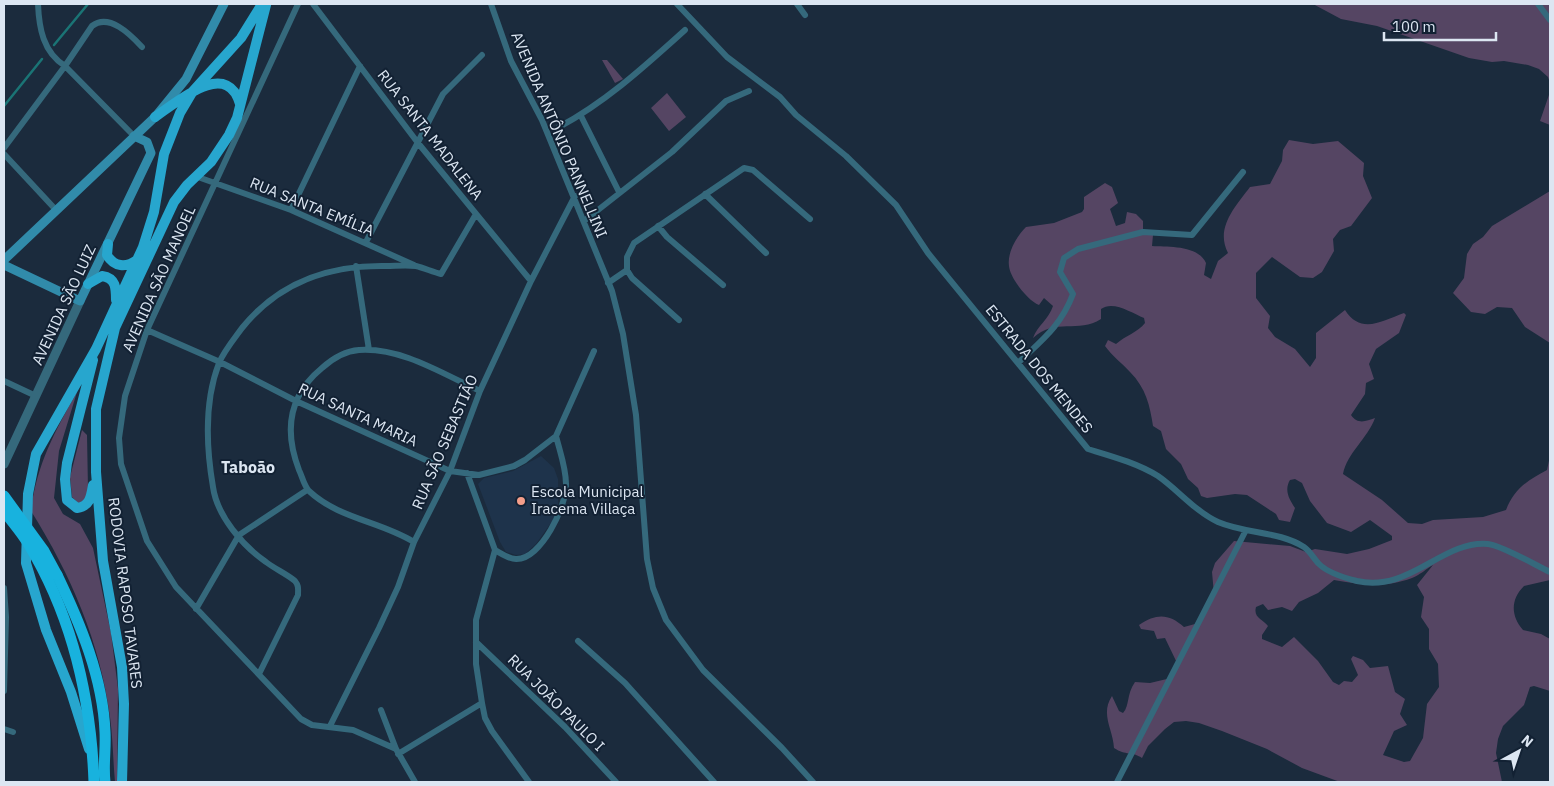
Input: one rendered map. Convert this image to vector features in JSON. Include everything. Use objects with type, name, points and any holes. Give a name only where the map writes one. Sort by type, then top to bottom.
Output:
[{"type":"highway","points":[[4,496],[44,550],[80,626],[100,699],[105,732],[104,782]]},
{"type":"highway","name":"RODOVIA RAPOSO TAVARES","points":[[4,511],[28,544],[48,580],[61,612],[86,694],[94,764],[94,782]]},
{"type":"main road","points":[[155,117],[186,79],[224,4]]},
{"type":"main road","points":[[193,91],[238,43],[262,4]]},
{"type":"main road","points":[[108,244],[107,255],[116,264],[123,266],[140,264],[174,202],[195,176],[218,153],[229,135],[240,104],[266,4]]},
{"type":"main road","points":[[4,260],[155,117],[193,91],[209,84],[222,84],[234,91],[240,104]]},
{"type":"main road","name":"RODOVIA RAPOSO TAVARES","points":[[122,782],[124,704],[122,667],[102,561],[96,472],[96,409],[108,348],[114,328],[140,264],[143,247],[154,212],[164,154],[170,135],[193,91]]},
{"type":"main road","name":"AVENIDA SÃO LUIZ","points":[[80,301],[150,157],[150,145],[134,136]]},
{"type":"main road","name":"RODOVIA RAPOSO TAVARES","points":[[94,764],[71,692],[46,630],[26,563],[28,494],[36,454],[96,349],[116,302],[140,264]]},
{"type":"main road","points":[[4,265],[80,301]]},
{"type":"main road","points":[[88,284],[102,276],[111,278],[115,284],[116,302]]},
{"type":"main road","points":[[96,349],[67,464],[65,491],[67,500],[72,505],[77,508],[84,507],[89,503],[96,472]]},
{"type":"street","points":[[38,4],[39,24],[53,57],[65,66],[134,136]]},
{"type":"street","name":"AVENIDA SÃO MANOEL","points":[[298,4],[147,330],[125,396],[119,438],[121,464],[147,541],[176,587],[196,609],[301,718],[312,725],[353,730],[397,751]]},
{"type":"street","name":"RUA SANTA MADALENA","points":[[312,4],[418,144],[531,281]]},
{"type":"street","name":"AVENIDA ANTÔNIO PANNELLINI","points":[[491,4],[511,61],[542,120],[575,196],[608,283],[623,334],[635,407],[647,559],[653,588],[666,620],[704,670],[813,782]]},
{"type":"street","name":"ESTRADA DOS MENDES","points":[[678,4],[727,57],[780,97],[796,114],[846,156],[896,205],[928,253],[1088,449],[1122,460],[1157,476],[1216,521],[1245,532],[1271,535],[1290,540],[1306,548],[1321,566],[1358,581],[1378,584],[1415,573],[1459,548],[1489,544],[1550,572]]},
{"type":"street","points":[[797,4],[805,14]]},
{"type":"street","points":[[1538,4],[1550,20]]},
{"type":"street","points":[[4,148],[65,66],[92,26],[104,20],[125,32],[142,47]]},
{"type":"street","points":[[559,127],[581,116],[627,81],[685,30]]},
{"type":"street","points":[[366,242],[443,94],[482,56]]},
{"type":"street","points":[[291,210],[360,66]]},
{"type":"street","points":[[584,221],[672,152],[723,104],[749,91]]},
{"type":"street","points":[[581,116],[619,192]]},
{"type":"street","points":[[218,153],[220,173]]},
{"type":"street","points":[[4,154],[56,210]]},
{"type":"street","points":[[679,320],[632,278],[626,270],[627,257],[634,243],[741,170],[748,168],[810,219]]},
{"type":"street","points":[[1018,363],[1057,326],[1066,311],[1073,294],[1060,272],[1064,258],[1078,249],[1143,232],[1192,235],[1243,172]]},
{"type":"street","name":"RUA SANTA EMÍLIA","points":[[195,176],[291,210],[416,266]]},
{"type":"street","points":[[705,194],[766,253]]},
{"type":"street","name":"RUA SÃO SEBASTIÃO","points":[[330,726],[383,620],[414,542],[450,471],[480,391],[531,281],[575,196]]},
{"type":"street","points":[[259,674],[298,595],[299,587],[296,582],[264,561],[239,535],[223,516],[213,489],[208,445],[210,400],[220,362],[248,320],[268,301],[297,282],[342,268],[356,266],[416,266],[441,274],[476,214]]},
{"type":"street","points":[[658,226],[667,237],[723,285]]},
{"type":"street","points":[[356,266],[369,350]]},
{"type":"street","points":[[608,283],[626,270]]},
{"type":"street","name":"AVENIDA SÃO LUIZ","points":[[4,464],[80,301]]},
{"type":"street","name":"RUA SANTA MARIA","points":[[147,330],[220,362],[296,401],[450,471],[479,475],[514,466],[525,460],[556,436],[594,351]]},
{"type":"street","points":[[414,542],[387,528],[366,523],[340,513],[307,490],[290,441],[290,421],[296,401],[313,375],[330,361],[356,350],[369,350],[407,357],[480,391]]},
{"type":"street","points":[[4,381],[36,396]]},
{"type":"street","points":[[495,550],[508,558],[523,558],[537,549],[549,533],[566,496],[566,485],[556,436]]},
{"type":"street","points":[[467,473],[495,550],[476,620],[476,664],[485,718],[492,731],[529,782]]},
{"type":"street","points":[[196,609],[239,535],[307,490]]},
{"type":"street","points":[[1117,782],[1245,532]]},
{"type":"street","points":[[4,588],[6,617],[4,691]]},
{"type":"street","points":[[578,641],[625,683],[714,782]]},
{"type":"street","name":"RUA JOÃO PAULO I","points":[[476,642],[565,726],[616,782]]},
{"type":"street","points":[[397,751],[482,703]]},
{"type":"street","points":[[381,710],[397,751],[415,782]]},
{"type":"street","points":[[4,728],[13,732]]},
{"type":"shaded area","points":[[1313,4],[1550,4],[1550,83],[1548,77],[1539,69],[1528,65],[1469,58],[1377,26],[1341,19]]},
{"type":"shaded area","points":[[602,60],[607,60],[623,79],[615,83]]},
{"type":"shaded area","points":[[1550,92],[1550,125],[1540,121]]},
{"type":"shaded area","points":[[667,93],[686,117],[669,131],[651,108]]},
{"type":"shaded area","points":[[1289,140],[1313,144],[1338,141],[1364,163],[1363,176],[1372,198],[1351,226],[1340,230],[1333,239],[1334,251],[1322,272],[1313,278],[1300,277],[1272,257],[1256,273],[1256,298],[1270,316],[1268,328],[1275,337],[1295,349],[1310,367],[1316,358],[1316,333],[1345,310],[1351,318],[1365,324],[1380,322],[1404,313],[1406,315],[1399,333],[1376,349],[1369,364],[1374,379],[1366,383],[1365,394],[1351,415],[1359,421],[1375,418],[1345,466],[1343,474],[1382,500],[1408,523],[1422,524],[1433,520],[1483,517],[1506,510],[1513,496],[1522,486],[1547,470],[1550,456],[1550,580],[1524,586],[1519,591],[1514,602],[1514,614],[1523,630],[1541,634],[1550,639],[1550,691],[1534,686],[1530,687],[1524,705],[1503,726],[1498,739],[1496,753],[1502,782],[1340,782],[1302,768],[1267,749],[1222,731],[1199,723],[1186,721],[1174,722],[1165,729],[1148,746],[1142,758],[1114,748],[1107,715],[1107,709],[1112,696],[1119,711],[1123,713],[1127,707],[1130,691],[1135,682],[1150,683],[1171,678],[1178,665],[1165,638],[1157,639],[1154,631],[1141,629],[1139,625],[1157,617],[1168,617],[1184,627],[1195,624],[1214,594],[1212,572],[1215,563],[1234,541],[1290,546],[1306,552],[1315,549],[1347,554],[1369,549],[1392,540],[1392,536],[1370,520],[1351,532],[1327,523],[1310,501],[1302,483],[1295,479],[1290,480],[1287,487],[1289,498],[1295,508],[1290,522],[1279,520],[1276,514],[1247,495],[1235,494],[1207,498],[1201,496],[1198,488],[1188,479],[1181,464],[1166,449],[1161,431],[1153,426],[1149,404],[1140,384],[1105,346],[1108,340],[1116,344],[1139,329],[1145,323],[1144,318],[1122,308],[1111,306],[1101,309],[1101,319],[1092,323],[1050,328],[1033,338],[1053,306],[1044,298],[1039,305],[1035,303],[1016,283],[1009,266],[1011,250],[1026,227],[1054,223],[1082,212],[1084,209],[1084,197],[1105,183],[1112,187],[1118,203],[1110,209],[1116,226],[1125,223],[1127,212],[1136,214],[1143,221],[1143,230],[1153,235],[1152,246],[1182,248],[1196,253],[1206,263],[1204,275],[1211,279],[1218,261],[1228,253],[1224,235],[1228,218],[1250,187],[1270,184],[1282,161],[1283,150]],"holes":[[[1433,565],[1417,585],[1424,597],[1421,617],[1429,629],[1429,649],[1438,664],[1439,687],[1427,704],[1423,738],[1410,761],[1404,762],[1383,755],[1394,731],[1407,725],[1400,714],[1405,699],[1395,692],[1388,666],[1370,668],[1363,660],[1353,656],[1351,659],[1358,675],[1352,682],[1344,681],[1339,685],[1333,682],[1318,661],[1294,637],[1282,647],[1262,639],[1262,635],[1268,626],[1257,616],[1255,611],[1256,607],[1263,604],[1268,610],[1282,607],[1292,611],[1299,602],[1318,593],[1334,580],[1363,584],[1392,583],[1415,577]]]},
{"type":"shaded area","points":[[1550,191],[1550,343],[1525,327],[1512,308],[1497,307],[1485,314],[1471,312],[1453,293],[1464,278],[1467,254],[1473,244],[1483,237],[1492,226]]},
{"type":"shaded area","points":[[77,392],[59,451],[54,498],[63,514],[80,524],[93,548],[111,633],[118,689],[117,782],[115,782],[111,725],[105,689],[91,636],[82,610],[59,560],[31,511],[42,464],[54,435]]},
{"type":"shaded area","points":[[82,430],[87,435],[88,489],[86,498],[79,504],[72,497],[70,477]]},
{"type":"shaded area","name":"Escola Municipal Iracema Villaça","points":[[541,456],[554,468],[558,479],[558,507],[553,520],[536,544],[525,554],[516,555],[506,552],[500,542],[478,484],[484,478],[513,471]]},
{"type":"waterway","points":[[54,45],[88,4]]},
{"type":"waterway","points":[[4,106],[42,59]]},
{"type":"place","name":"Escola Municipal Iracema Villaça","points":[[521,501]]},
{"type":"district","name":"Taboão","points":[[248,467]]}]
